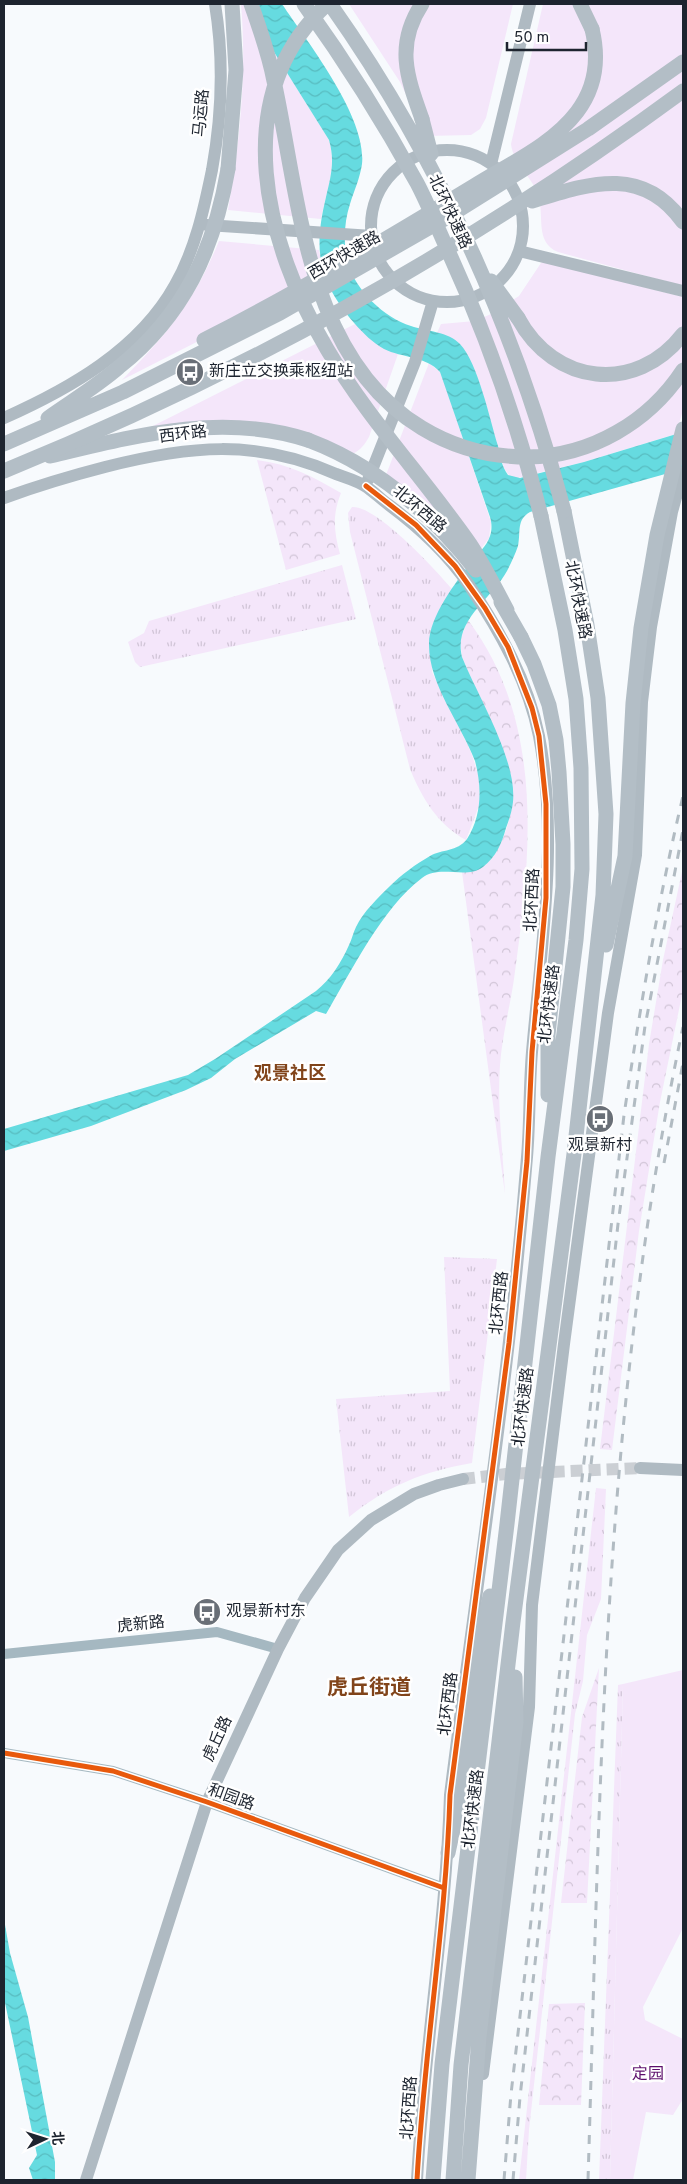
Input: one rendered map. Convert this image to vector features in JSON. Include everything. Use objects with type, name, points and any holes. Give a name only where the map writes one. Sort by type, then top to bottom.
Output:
[{"type":"highway","points":[[10,442],[120,367],[147,342],[178,303],[198,269],[218,218],[228,169],[236,70],[232,4]]},
{"type":"highway","points":[[251,4],[272,70],[300,216],[322,296],[341,341],[355,363],[371,384],[401,415],[431,434],[477,452],[505,456],[556,455],[583,448],[628,426],[665,395],[683,370]]},
{"type":"highway","name":"北环快速路","points":[[304,4],[353,76],[418,185],[488,344],[528,462],[541,516],[572,666],[579,735],[583,817],[582,869],[576,940],[548,1157],[508,1524],[442,2064],[433,2180]]},
{"type":"highway","points":[[329,4],[309,24],[287,58],[276,83],[269,108],[265,133],[265,170],[276,231],[299,292],[327,349],[391,443],[470,544],[521,637],[534,664],[549,705],[556,740],[560,781],[563,867],[548,1035],[548,1157]]},
{"type":"highway","name":"北环快速路","points":[[329,4],[410,128],[437,177],[478,263],[532,402],[564,511],[594,661],[604,768],[606,835],[604,871],[589,1020],[574,1154],[513,1622],[461,2065],[453,2180]]},
{"type":"highway","points":[[422,4],[412,19],[407,35],[405,63],[437,177]]},
{"type":"highway","points":[[44,420],[215,335],[364,252],[551,138],[581,106],[594,75],[596,57],[594,40],[589,20],[580,4]]},
{"type":"highway","name":"西环快速路","points":[[10,442],[123,392],[280,313],[454,212],[588,129],[683,62]]},
{"type":"highway","points":[[4,471],[136,414],[287,339],[401,276],[518,205],[683,91]]},
{"type":"highway","points":[[518,205],[584,185],[617,183],[641,189],[659,198],[672,208],[683,222]]},
{"type":"highway","points":[[478,263],[535,342],[550,356],[573,368],[604,375],[634,371],[664,355],[683,334]]},
{"type":"highway","points":[[24,463],[134,437],[199,428],[246,428],[298,437],[332,450],[358,464],[414,502],[460,549],[507,610]]},
{"type":"highway","points":[[589,1020],[625,856],[636,668],[653,558],[683,429]]},
{"type":"highway","points":[[448,1853],[460,1797],[485,1619],[508,1524]]},
{"type":"highway","points":[[469,2180],[479,2037],[516,1722],[513,1622]]},
{"type":"main road","name":"马运路","points":[[200,224],[214,155],[220,96],[220,38],[215,4]]},
{"type":"main road","points":[[491,164],[530,4]]},
{"type":"main road","points":[[445,150],[474,154],[491,164],[506,177],[520,202],[523,232],[519,251],[509,271],[485,293],[464,301],[433,302],[415,296],[394,281],[379,261],[372,236],[372,217],[377,198],[392,173],[408,161],[426,153],[445,150]]},
{"type":"main road","points":[[4,418],[39,402],[82,378],[132,339],[154,315],[175,286],[188,258],[200,224],[372,236]]},
{"type":"main road","points":[[519,251],[683,291]]},
{"type":"main road","points":[[366,486],[415,362],[433,302]]},
{"type":"main road","name":"西环路","points":[[4,498],[66,477],[130,460],[179,451],[212,448],[248,450],[288,456],[322,467],[366,486]]},
{"type":"main road","points":[[469,2180],[529,1707],[532,1605],[560,1373],[608,1013],[636,856],[642,710],[648,647],[672,512],[683,473]]},
{"type":"main road","name":"北环西路","points":[[366,486],[416,525],[455,566],[485,608],[508,648],[532,708],[539,736],[546,804],[547,878],[532,1052],[527,1160],[509,1343],[450,1795],[448,1853],[424,2082],[417,2180]]},
{"type":"main road","points":[[640,1468],[683,1470]]},
{"type":"main road","name":"虎丘路","points":[[86,2180],[207,1802],[278,1649],[318,1578],[338,1550],[359,1529],[381,1512],[414,1494],[439,1485],[463,1480]]},
{"type":"street","name":"虎新路","points":[[4,1654],[217,1632],[278,1649]]},
{"type":"street","name":"和园路","points":[[4,1753],[113,1771],[207,1802],[444,1888]]},
{"type":"green space","points":[[241,4],[244,4],[329,140],[332,160],[330,180],[321,219],[228,210],[236,158],[243,81]]},
{"type":"green space","points":[[349,4],[513,4],[486,118],[480,129],[471,135],[426,136],[400,82]]},
{"type":"green space","points":[[543,4],[683,4],[683,286],[558,252],[546,242],[543,235],[538,194],[515,157],[511,144]]},
{"type":"green space","points":[[219,241],[319,250],[324,277],[122,380],[153,347],[178,316],[200,282]]},
{"type":"green space","points":[[545,262],[683,297],[683,410],[676,434],[584,462],[517,478],[510,477],[504,468],[477,377],[453,339],[437,333],[441,324],[475,321],[491,314],[519,296],[541,263]]},
{"type":"green space","points":[[355,324],[377,344],[398,354],[369,437],[355,453],[352,454],[291,432],[145,430]]},
{"type":"green space","points":[[429,363],[440,372],[444,382],[491,522],[489,538],[474,558],[386,475]]},
{"type":"green space","points":[[257,460],[301,472],[341,493],[335,516],[336,538],[340,554],[286,570]]},
{"type":"green space","points":[[352,507],[363,509],[390,527],[420,554],[452,589],[439,611],[432,672],[471,752],[479,777],[480,803],[466,840],[456,834],[439,818],[425,800],[410,769],[350,532],[348,513]]},
{"type":"green space","points":[[342,565],[356,619],[140,667],[135,662],[128,642],[144,633],[149,621]]},
{"type":"green space","points":[[468,620],[493,660],[510,703],[521,747],[527,793],[525,886],[514,979],[502,1043],[499,1081],[505,1194],[462,872],[469,872],[485,865],[497,851],[509,820],[511,796],[509,772],[502,749],[462,657],[460,640]]},
{"type":"green space","points":[[683,867],[683,990],[660,1102],[639,1231],[612,1450],[600,1449],[649,1044],[663,960]]},
{"type":"green space","points":[[444,1257],[497,1259],[472,1463],[437,1471],[407,1481],[378,1496],[349,1517],[336,1399],[450,1391]]},
{"type":"green space","points":[[596,1488],[606,1489],[601,1599],[587,1635],[583,1681],[575,1714],[529,2130],[526,2180],[519,2180]]},
{"type":"green space","points":[[599,1668],[587,1903],[561,1903],[582,1717]]},
{"type":"green space","name":"定园","points":[[683,1670],[683,1928],[643,2007],[645,2020],[683,2039],[683,2099],[673,2115],[646,2112],[633,2180],[610,2180],[623,1684]]},
{"type":"green space","points":[[623,1684],[610,2180],[599,2180],[618,1685]]},
{"type":"green space","points":[[585,2003],[581,2105],[539,2105],[549,2004]]},
{"type":"water","points":[[244,4],[282,4],[334,81],[346,103],[361,145],[362,164],[345,226],[345,249],[352,274],[357,284],[372,302],[391,317],[411,326],[444,334],[460,344],[478,378],[504,468],[508,475],[520,478],[584,462],[683,432],[683,469],[530,512],[521,523],[518,546],[507,571],[468,621],[463,632],[461,644],[462,657],[503,748],[513,785],[513,802],[509,819],[500,844],[488,863],[476,871],[429,874],[407,891],[368,941],[326,1014],[316,1011],[235,1059],[211,1078],[186,1090],[91,1126],[4,1151],[4,1129],[188,1075],[316,991],[331,976],[339,964],[359,921],[371,905],[394,882],[419,863],[430,856],[463,843],[476,821],[480,791],[475,761],[434,675],[429,645],[433,623],[444,601],[458,579],[489,540],[491,534],[490,517],[440,372],[428,363],[391,352],[376,344],[355,324],[333,294],[326,279],[320,250],[322,216],[332,168],[329,140]]},
{"type":"water","points":[[4,1919],[10,1953],[28,2017],[55,2162],[55,2180],[33,2180],[29,2168],[37,2155],[4,1998]]},
{"type":"tunnel","points":[[463,1479],[506,1474],[640,1468]]},
{"type":"railway","points":[[504,2180],[511,2094],[624,1115],[650,955],[665,875],[683,796]]},
{"type":"railway","points":[[513,2180],[520,2097],[618,1224],[645,1026],[683,830]]},
{"type":"railway","points":[[588,2180],[602,1745],[621,1457],[636,1313],[656,1170],[683,1027]]},
{"type":"railway","points":[[664,1163],[683,1063]]},
{"type":"cycle path","points":[[366,486],[416,525],[455,566],[485,608],[508,647],[532,708],[539,736],[546,804],[546,898],[532,1052],[527,1161],[509,1343],[450,1795],[440,1939],[420,2132],[417,2180]]},
{"type":"cycle path","points":[[4,1753],[113,1771],[207,1802],[444,1888]]},
{"type":"place","name":"新庄立交换乘枢纽站","points":[[190,372]]},
{"type":"place","name":"观景新村","points":[[600,1119]]},
{"type":"place","name":"观景新村东","points":[[207,1612]]},
{"type":"district","name":"观景社区","points":[[290,1074]]},
{"type":"district","name":"虎丘街道","points":[[369,1688]]}]
